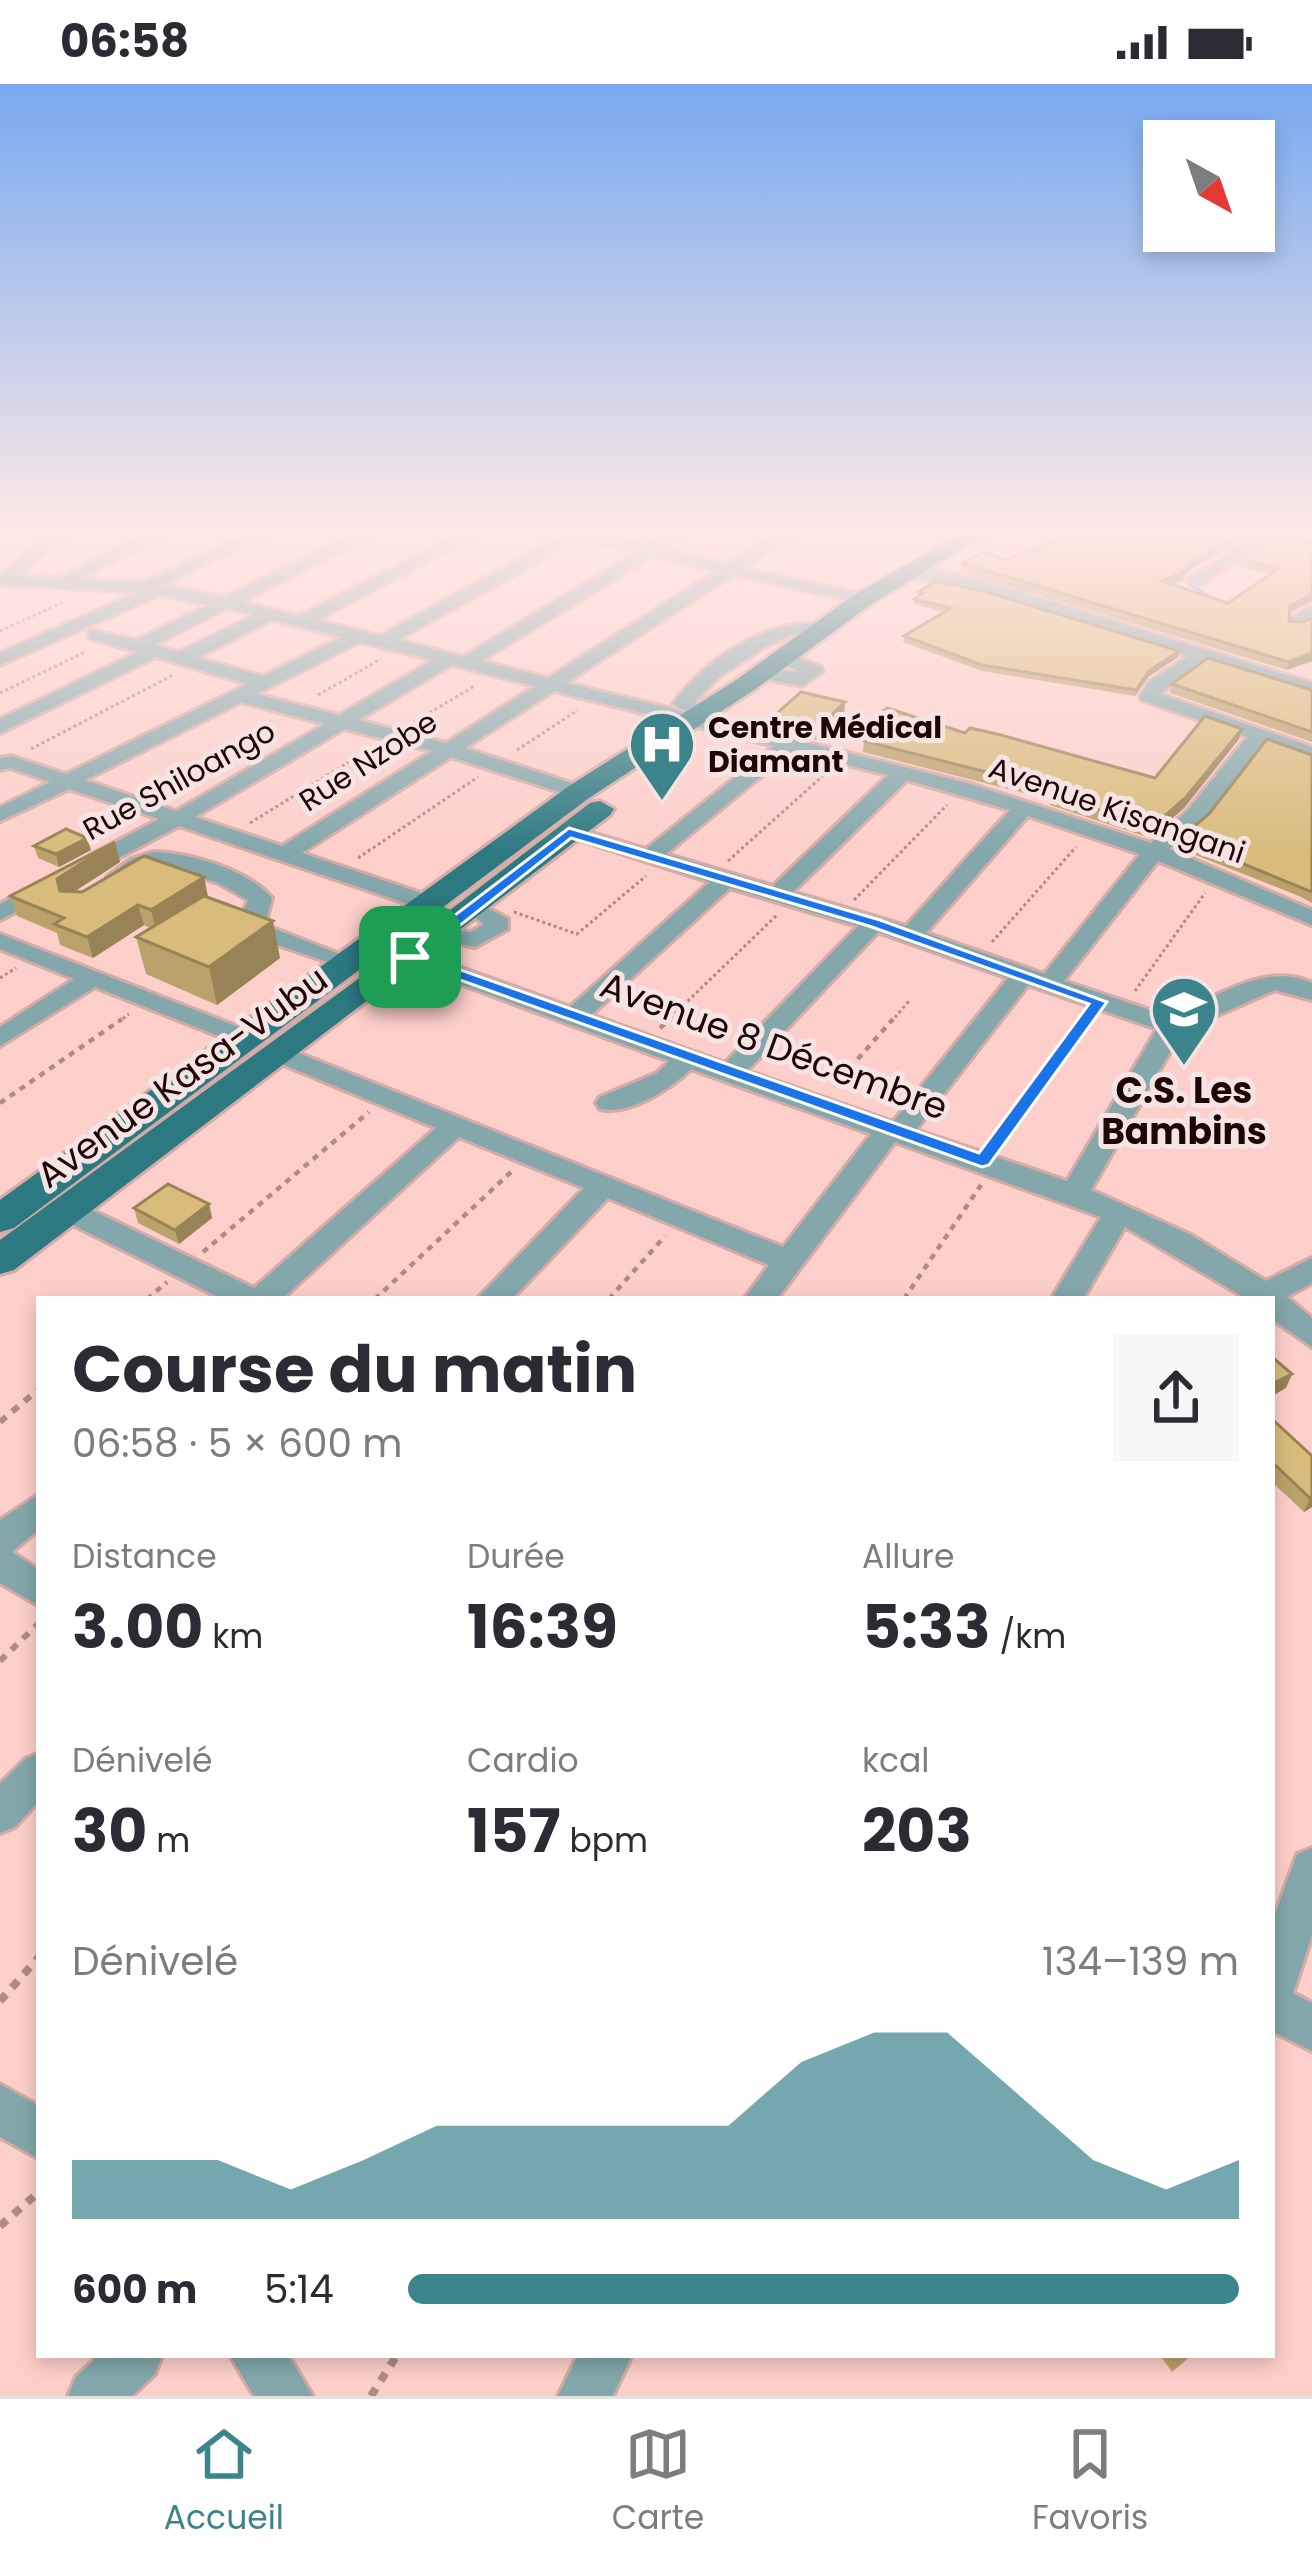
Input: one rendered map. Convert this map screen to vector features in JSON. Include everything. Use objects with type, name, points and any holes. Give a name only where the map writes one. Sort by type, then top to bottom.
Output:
[{"type":"main road","name":"Avenue Kasa-Vubu","points":[[0,1260],[410,957],[434,918],[579,792],[699,718],[809,638]]},
{"type":"main road","name":"Avenue Kasa-Vubu","points":[[0,1219],[361,953],[434,918],[478,904],[699,718]]},
{"type":"street","points":[[1,660],[51,638]]},
{"type":"street","points":[[108,638],[266,683]]},
{"type":"street","points":[[0,727],[166,638]]},
{"type":"street","points":[[188,661],[228,638]]},
{"type":"street","points":[[0,815],[354,638]]},
{"type":"street","name":"Avenue Kisangani","points":[[365,638],[964,788],[1154,851],[1312,918]]},
{"type":"street","points":[[392,645],[403,638]]},
{"type":"street","name":"Rue Shiloango","points":[[0,913],[498,638]]},
{"type":"street","name":"Rue Nzobe","points":[[284,855],[623,638]]},
{"type":"street","points":[[699,718],[682,704],[688,693],[774,638]]},
{"type":"street","points":[[1148,638],[1312,689]]},
{"type":"street","points":[[1202,655],[1149,696],[1312,754]]},
{"type":"street","points":[[242,696],[447,749],[579,792]]},
{"type":"street","points":[[762,1296],[894,1132],[1154,851],[1195,817],[1260,734]]},
{"type":"street","points":[[657,859],[790,743]]},
{"type":"street","points":[[5,761],[337,872],[434,918]]},
{"type":"street","points":[[786,896],[903,772]]},
{"type":"street","points":[[910,935],[1025,807]]},
{"type":"street","points":[[569,832],[874,923],[1172,1026]]},
{"type":"street","name":"Avenue 8 Décembre","points":[[92,893],[139,863],[168,860],[256,892],[260,898],[252,920],[254,929],[361,953],[410,957],[894,1132],[1075,1192],[1192,1246],[1264,1296]]},
{"type":"street","points":[[575,1016],[719,877]]},
{"type":"street","points":[[1287,904],[1312,893]]},
{"type":"street","points":[[732,1072],[874,923]]},
{"type":"street","points":[[0,941],[245,1038]]},
{"type":"street","points":[[0,1038],[93,978]]},
{"type":"street","points":[[1075,1192],[1172,1026],[1270,983],[1288,981],[1312,993]]},
{"type":"street","points":[[280,1054],[788,1261]]},
{"type":"street","points":[[610,1102],[666,1079],[689,1057]]},
{"type":"street","points":[[265,1296],[456,1125]]},
{"type":"street","points":[[496,1296],[602,1187]]},
{"type":"street","points":[[67,1210],[243,1296]]},
{"type":"street","points":[[1069,1296],[1119,1212]]},
{"type":"street","points":[[1272,1296],[1312,1268]]},
{"type":"street","name":"Avenue 8 Décembre","points":[[1275,1305],[1312,1335]]},
{"type":"street","points":[[0,1541],[36,1511]]},
{"type":"street","points":[[0,1563],[36,1588]]},
{"type":"street","points":[[0,1813],[36,1775]]},
{"type":"street","points":[[1275,1980],[1312,1869]]},
{"type":"street","points":[[1275,2008],[1312,2028]]},
{"type":"street","points":[[0,2108],[36,2132]]},
{"type":"street","points":[[95,2396],[133,2358]]},
{"type":"street","points":[[258,2358],[286,2396]]},
{"type":"street","points":[[585,2396],[604,2358]]},
{"type":"path","points":[[130,801],[292,709],[392,645]]},
{"type":"path","points":[[0,693],[85,652]]},
{"type":"path","points":[[5,761],[188,661]]},
{"type":"path","points":[[230,835],[497,672]]},
{"type":"path","points":[[337,872],[597,696]]},
{"type":"path","points":[[719,877],[844,757]]},
{"type":"path","points":[[841,913],[964,788]]},
{"type":"path","points":[[977,959],[1092,829]]},
{"type":"path","points":[[478,904],[577,934],[657,859]]},
{"type":"path","points":[[906,1296],[988,1163],[1196,901],[1223,877]]},
{"type":"path","points":[[647,1042],[786,896]]},
{"type":"path","points":[[0,1102],[148,1000]]},
{"type":"path","points":[[818,1104],[910,1000]]},
{"type":"path","points":[[151,1296],[387,1097]]},
{"type":"path","points":[[378,1296],[528,1155]]},
{"type":"path","points":[[612,1296],[681,1218]]},
{"type":"path","points":[[0,1422],[36,1392]]},
{"type":"path","points":[[0,1661],[36,1626]]},
{"type":"path","points":[[0,2001],[36,1960]]},
{"type":"path","points":[[0,2226],[36,2195]]},
{"type":"path","points":[[371,2396],[395,2358]]},
{"type":"building","points":[[909,638],[1136,638],[1179,651],[1149,671],[1136,690],[982,665]]},
{"type":"building","points":[[1209,638],[1312,638],[1312,653],[1289,662]]},
{"type":"building","points":[[1208,658],[1312,690],[1312,732],[1172,684]]},
{"type":"building","points":[[801,692],[845,702],[817,728],[773,717]]},
{"type":"building","points":[[887,708],[965,733],[970,728],[1001,735],[1155,778],[1205,716],[1242,729],[1186,797],[1152,827],[1052,795],[1057,790],[864,741],[880,725],[869,722]]},
{"type":"building","points":[[1267,739],[1312,755],[1312,892],[1180,838],[1209,814]]},
{"type":"building","points":[[66,829],[87,838],[56,854],[34,846]]},
{"type":"building","points":[[115,842],[57,879],[60,891],[82,892],[144,856],[204,877],[151,910],[138,905],[87,937],[54,924],[64,918],[10,896]]},
{"type":"building","points":[[204,896],[273,921],[209,967],[136,937]]},
{"type":"building","points":[[168,1184],[209,1204],[175,1230],[134,1208]]},
{"type":"building","points":[[1275,1360],[1292,1374],[1275,1382]]},
{"type":"building","points":[[1275,1422],[1312,1456],[1310,1498],[1275,1465]]},
{"type":"place","name":"Centre Médical Diamant","points":[[662,803]]},
{"type":"place","name":"C.S. Les Bambins","points":[[1184,1068]]},
{"type":"route","points":[[569,832],[874,923],[1099,1002],[982,1161],[410,957],[569,832]]}]
